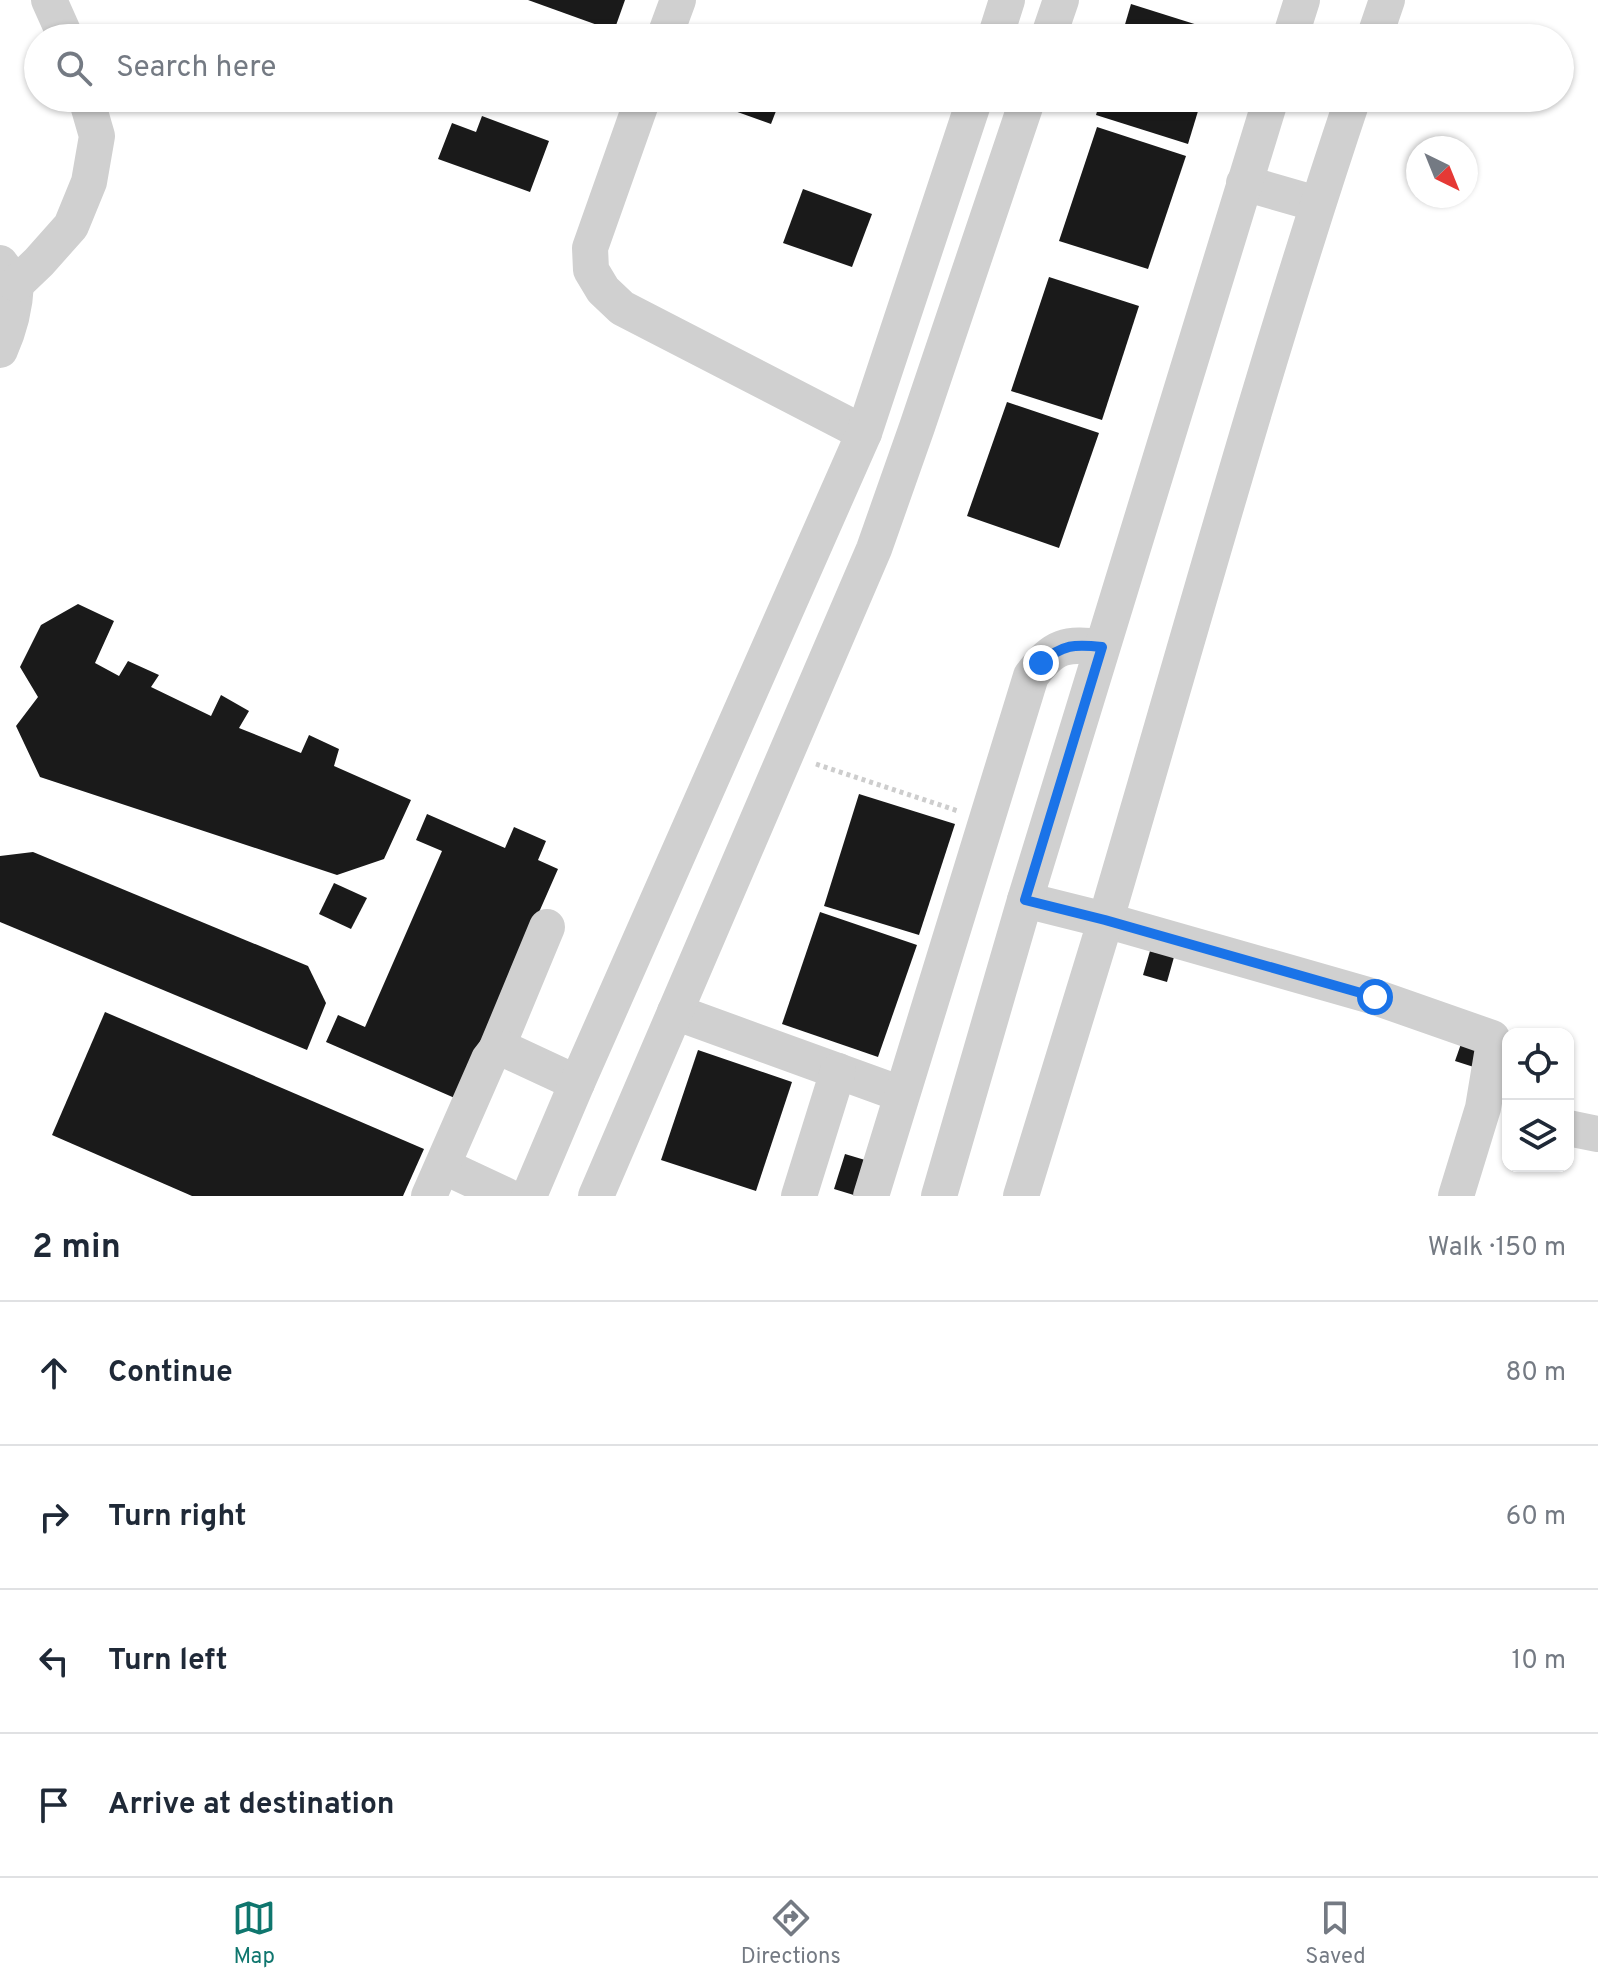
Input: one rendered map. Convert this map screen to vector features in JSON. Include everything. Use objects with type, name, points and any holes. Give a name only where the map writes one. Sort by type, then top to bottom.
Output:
[{"type":"street","points":[[49,0],[60,24]]},
{"type":"street","points":[[669,24],[678,0]]},
{"type":"street","points":[[999,24],[1007,0]]},
{"type":"street","points":[[1053,24],[1061,0]]},
{"type":"street","points":[[1294,24],[1302,0]]},
{"type":"street","points":[[1379,24],[1387,0]]},
{"type":"street","points":[[0,350],[15,306],[8,273],[39,262],[71,226],[89,182],[97,136],[90,112]]},
{"type":"street","points":[[638,112],[590,248],[591,270],[603,290],[622,308],[864,433]]},
{"type":"street","points":[[529,1196],[864,433],[970,112]]},
{"type":"street","points":[[606,1193],[675,1012],[874,549],[1023,112]]},
{"type":"street","points":[[939,1196],[1025,900],[1267,112]]},
{"type":"street","points":[[1021,1196],[1208,564],[1317,204],[1348,112]]},
{"type":"street","points":[[1244,183],[1317,204]]},
{"type":"street","points":[[871,1196],[1031,676],[1052,653],[1065,647],[1076,644],[1102,647]]},
{"type":"street","points":[[1025,900],[1375,997],[1492,1038],[1496,1111],[1456,1196]]},
{"type":"street","points":[[507,1196],[436,1181],[489,1059],[496,1050],[547,927]]},
{"type":"street","points":[[675,1012],[901,1094]]},
{"type":"street","points":[[496,1050],[504,1049],[577,1083]]},
{"type":"street","points":[[799,1196],[838,1071]]},
{"type":"street","points":[[1574,1129],[1598,1134]]},
{"type":"path","points":[[786,754],[986,820]]},
{"type":"building","points":[[528,0],[625,0],[616,24],[595,24]]},
{"type":"building","points":[[1131,4],[1194,24],[1125,24]]},
{"type":"building","points":[[738,112],[776,112],[771,124]]},
{"type":"building","points":[[1097,112],[1198,112],[1188,144],[1096,115]]},
{"type":"building","points":[[482,116],[549,141],[530,192],[438,159],[452,123],[476,132]]},
{"type":"building","points":[[1097,127],[1186,156],[1148,269],[1059,241]]},
{"type":"building","points":[[803,189],[872,214],[852,267],[783,243]]},
{"type":"building","points":[[1049,277],[1139,306],[1102,420],[1011,391]]},
{"type":"building","points":[[1007,402],[1099,433],[1059,548],[967,516]]},
{"type":"building","points":[[78,604],[114,621],[95,663],[119,676],[128,661],[159,675],[151,687],[211,716],[221,695],[249,711],[239,728],[301,753],[309,735],[339,749],[334,766],[411,800],[384,859],[337,875],[40,777],[16,726],[38,697],[20,667],[41,625]]},
{"type":"building","points":[[859,794],[955,824],[919,935],[824,906]]},
{"type":"building","points":[[427,814],[505,848],[514,827],[546,841],[538,860],[558,869],[457,1099],[326,1042],[338,1015],[365,1027],[442,851],[416,840]]},
{"type":"building","points":[[33,852],[308,966],[326,1003],[307,1050],[0,922],[0,856]]},
{"type":"building","points":[[334,883],[367,898],[351,929],[319,914]]},
{"type":"building","points":[[820,912],[917,945],[878,1057],[782,1024]]},
{"type":"building","points":[[1150,951],[1174,957],[1167,982],[1143,975]]},
{"type":"building","points":[[105,1012],[424,1149],[403,1196],[192,1196],[52,1135]]},
{"type":"building","points":[[1462,1041],[1487,1048],[1480,1069],[1455,1061]]},
{"type":"building","points":[[698,1050],[792,1082],[756,1191],[661,1160]]},
{"type":"building","points":[[845,1154],[875,1163],[857,1196],[834,1189]]},
{"type":"route","points":[[1041,663],[1052,653],[1076,644],[1102,647],[1025,900],[1375,997]]}]
